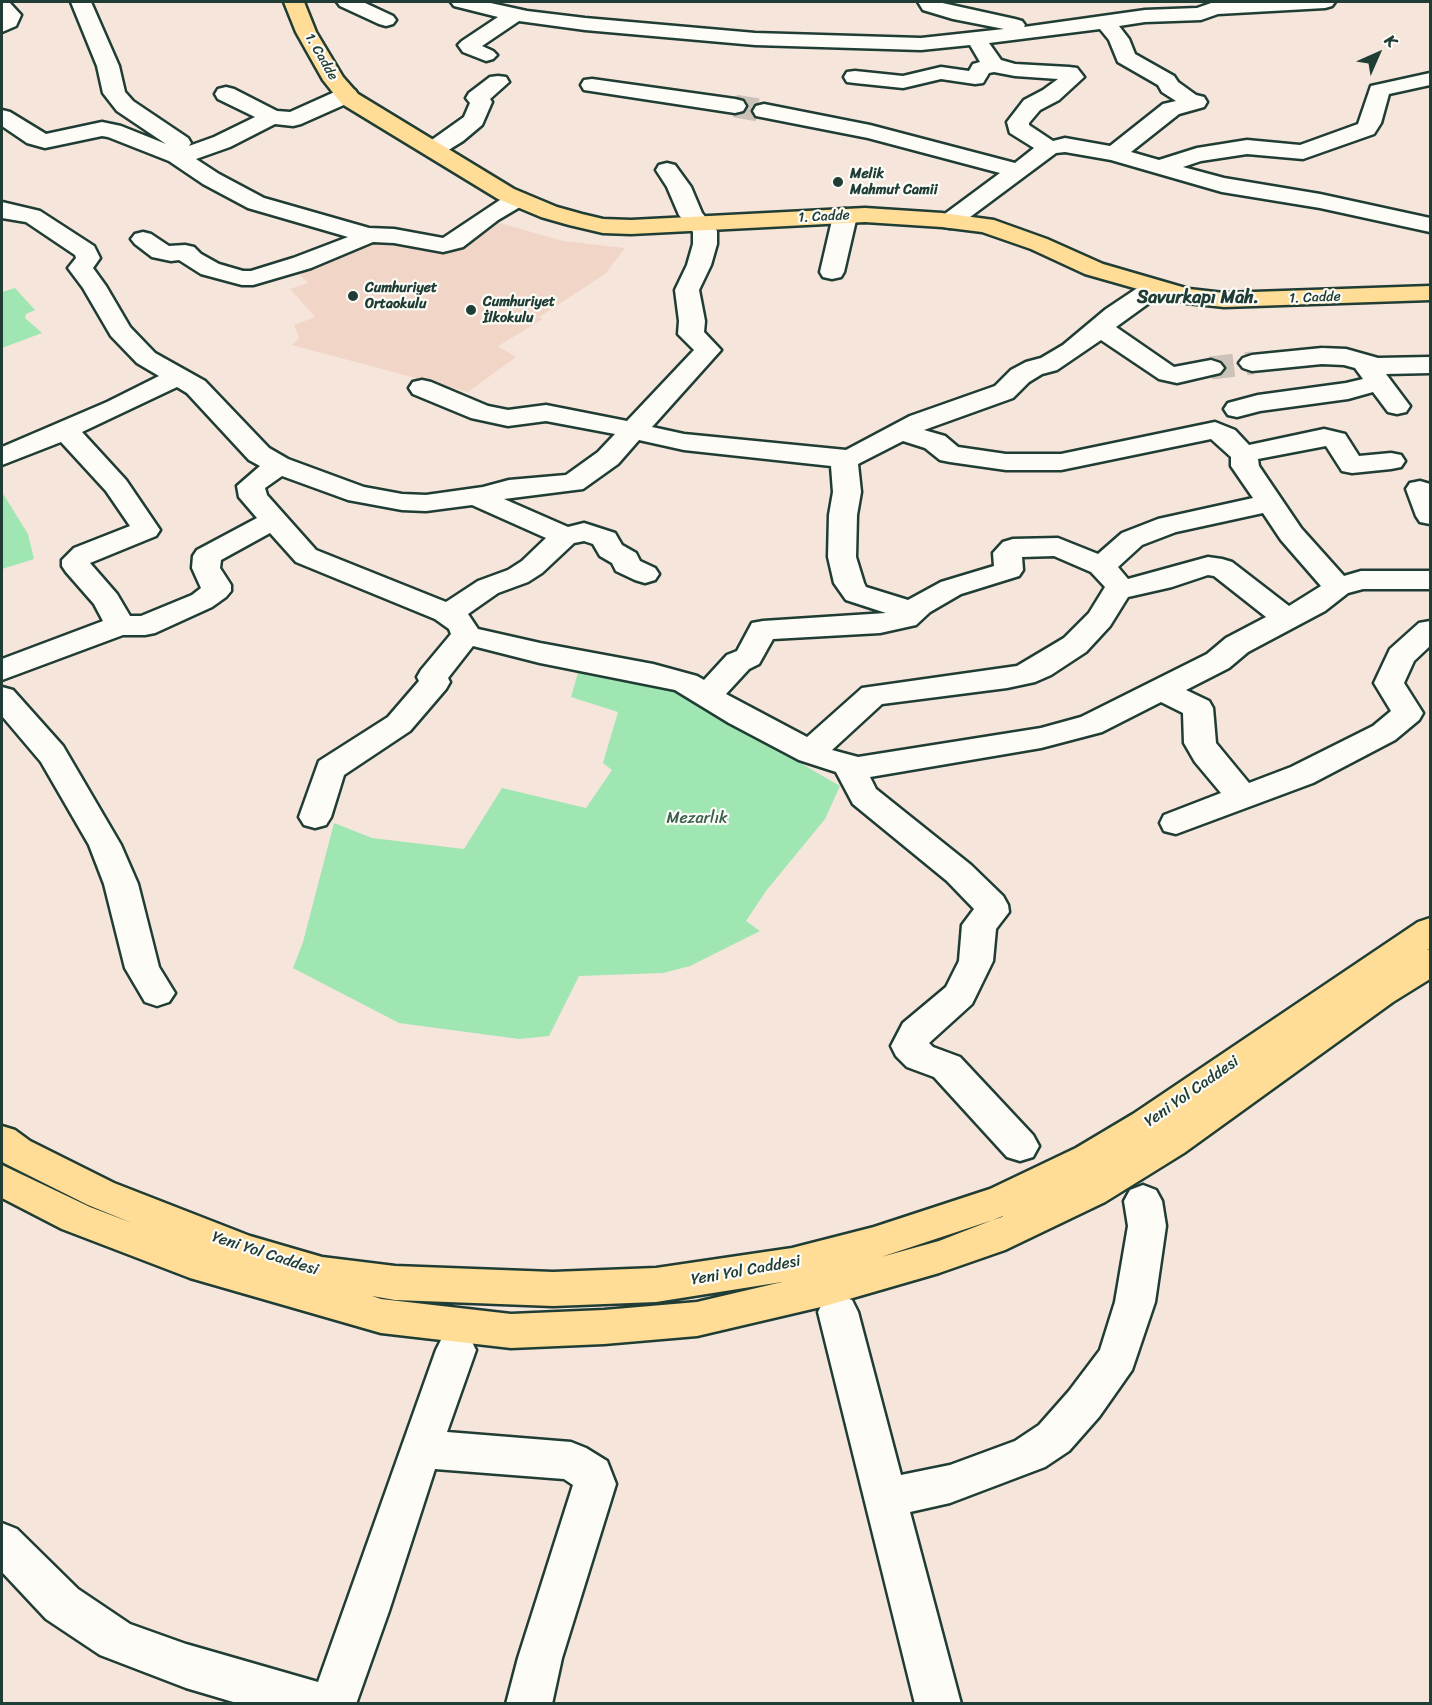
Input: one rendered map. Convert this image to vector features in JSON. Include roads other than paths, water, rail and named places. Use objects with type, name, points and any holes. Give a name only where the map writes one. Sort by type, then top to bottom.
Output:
[{"type":"main road","name":"1. Cadde","points":[[294,2],[306,32],[334,80],[346,95],[369,112],[434,148],[486,184],[549,212],[603,226],[699,224],[845,216],[950,221],[986,225],[1039,244],[1094,269],[1187,296],[1224,300],[1431,293]]},
{"type":"main road","name":"Yeni Yol Caddesi","points":[[2,1141],[17,1152],[102,1194],[244,1250],[322,1273],[395,1283],[543,1289],[656,1285],[739,1274],[792,1264],[874,1242],[1002,1201],[1040,1185],[1089,1159],[1146,1124],[1431,931]]},
{"type":"main road","name":"Yeni Yol Caddesi","points":[[2,1180],[76,1218],[204,1266],[381,1316],[511,1331],[604,1327],[697,1319],[825,1289],[939,1257],[991,1239],[1047,1214],[1092,1191],[1171,1142],[1333,1026],[1431,962]]},
{"type":"street","points":[[81,2],[108,66],[114,93],[125,106],[186,155],[211,179],[256,203],[368,235],[394,236],[443,246],[455,242],[490,215],[517,199]]},
{"type":"street","points":[[347,2],[386,20]]},
{"type":"street","points":[[461,2],[551,20],[755,39],[921,44],[1155,16],[1201,14],[1214,8],[1325,2]]},
{"type":"street","points":[[551,20],[566,2]]},
{"type":"street","points":[[928,2],[930,6],[953,13],[1005,22],[1030,32]]},
{"type":"street","points":[[1139,2],[1155,16]]},
{"type":"street","points":[[2,6],[11,15],[8,17],[9,22],[2,26]]},
{"type":"street","points":[[486,56],[470,48],[469,45],[516,14]]},
{"type":"street","points":[[1106,22],[1119,39],[1126,57],[1166,81],[1170,87],[1193,103],[1171,109],[1114,154]]},
{"type":"street","points":[[976,39],[993,65]]},
{"type":"street","points":[[855,77],[903,82],[941,73],[975,78],[981,69],[993,65],[1015,70],[1070,73],[1073,77],[1051,95],[1032,105],[1018,122],[1018,128],[1049,148]]},
{"type":"street","points":[[1160,167],[1197,155],[1247,147],[1304,152],[1365,129],[1370,123],[1379,91],[1394,85],[1431,79]]},
{"type":"street","points":[[434,148],[455,136],[474,120],[482,102],[477,98],[498,82]]},
{"type":"street","points":[[592,85],[735,106]]},
{"type":"street","points":[[226,94],[272,117],[293,119],[346,95]]},
{"type":"street","points":[[775,114],[870,132],[1020,171]]},
{"type":"street","points":[[2,117],[35,138],[45,141],[102,129],[186,155],[222,142],[272,117]]},
{"type":"street","points":[[950,221],[1049,148],[1065,145],[1114,154],[1222,185],[1320,201],[1431,225]]},
{"type":"street","points":[[2,209],[13,214],[32,216],[85,251],[88,258],[80,268],[94,286],[120,331],[146,358],[196,387],[259,454],[278,465],[358,494],[402,502],[426,503],[477,497],[509,488],[573,483],[609,458],[708,350],[691,334],[692,321],[687,290],[699,265],[705,244],[705,231],[691,215],[679,187],[667,170]]},
{"type":"street","points":[[832,272],[845,216]]},
{"type":"street","points":[[143,240],[161,252],[185,252],[192,260],[210,269],[242,278],[253,278],[359,241],[368,235]]},
{"type":"street","points":[[422,388],[480,412],[508,418],[546,413],[603,422],[684,442],[844,459],[856,456],[937,415],[1004,392],[1020,376],[1035,367],[1048,365],[1101,328],[1115,314],[1154,288]]},
{"type":"street","points":[[1101,328],[1168,374],[1177,375],[1211,368]]},
{"type":"street","points":[[1252,363],[1322,356],[1346,357],[1372,372],[1397,406]]},
{"type":"street","points":[[1237,409],[1258,403],[1336,393],[1372,372],[1377,366],[1431,365]]},
{"type":"street","points":[[2,457],[116,408],[177,377]]},
{"type":"street","points":[[64,429],[116,486],[146,530],[84,554],[76,560],[76,566],[107,600],[120,625]]},
{"type":"street","points":[[901,432],[935,442],[950,454],[1006,462],[1061,462],[1215,430],[1226,436],[1242,454],[1245,466],[1291,534],[1338,587]]},
{"type":"street","points":[[1242,454],[1314,441],[1324,437],[1335,440],[1352,465],[1391,461]]},
{"type":"street","points":[[844,459],[847,492],[843,515],[842,557],[849,583],[856,594],[884,601],[911,613]]},
{"type":"street","points":[[278,465],[251,486],[253,497],[306,555],[457,625],[540,653],[653,674],[686,683],[740,716],[810,752],[858,768],[1041,738],[1091,725],[1218,661],[1237,645],[1315,604],[1338,587],[1361,580],[1428,578]]},
{"type":"street","points":[[1420,489],[1431,516]]},
{"type":"street","points":[[477,497],[566,536]]},
{"type":"street","points":[[1101,566],[1132,539],[1168,525],[1270,503]]},
{"type":"street","points":[[2,670],[120,625],[145,626],[202,601],[216,591],[216,585],[206,568],[207,556],[274,520]]},
{"type":"street","points":[[315,817],[330,769],[399,724],[435,681],[432,676],[457,625],[488,587],[518,576],[532,567],[566,536],[584,532],[605,539],[610,550],[626,559],[626,565],[645,574]]},
{"type":"street","points":[[707,695],[738,662],[748,657],[763,630],[880,624],[906,618],[920,605],[951,588],[1009,570],[1007,553],[1013,548],[1058,547],[1101,566],[1116,581],[1118,590],[1101,619],[1075,645],[1040,668],[1007,678],[873,695],[810,752]]},
{"type":"street","points":[[1118,590],[1162,581],[1186,571],[1208,566],[1222,568],[1286,618]]},
{"type":"street","points":[[1176,823],[1302,775],[1384,733],[1408,713],[1389,683],[1401,656],[1431,630]]},
{"type":"street","points":[[1162,690],[1198,708],[1200,743],[1206,754],[1243,798]]},
{"type":"street","points":[[2,697],[52,754],[105,845],[121,884],[141,968],[157,993]]},
{"type":"street","points":[[848,765],[864,796],[959,873],[991,905],[992,912],[979,925],[976,962],[960,995],[916,1033],[909,1046],[920,1057],[947,1067],[1020,1146]]},
{"type":"street","points":[[885,1498],[950,1484],[1030,1454],[1054,1438],[1084,1404],[1118,1358],[1135,1302],[1147,1226],[1143,1201]]},
{"type":"street","points":[[838,1312],[938,1704]]},
{"type":"street","points":[[333,1704],[456,1350]]},
{"type":"street","points":[[421,1449],[571,1461],[592,1474],[595,1484],[540,1658],[529,1704]]},
{"type":"street","points":[[2,1543],[62,1604],[116,1640],[186,1666],[317,1704]]},
{"type":"tunnel","points":[[735,106],[764,111]]},
{"type":"tunnel","points":[[1211,368],[1252,363]]},
{"type":"place","name":"Melik Mahmut Camii","points":[[838,182]]},
{"type":"place","name":"Cumhuriyet Ortaokulu","points":[[353,296]]},
{"type":"place","name":"Cumhuriyet İlkokulu","points":[[471,310]]},
{"type":"district","name":"Savurkapı Mah.","points":[[1198,298]]},
{"type":"park label","name":"Mezarlık","points":[[697,819]]}]
